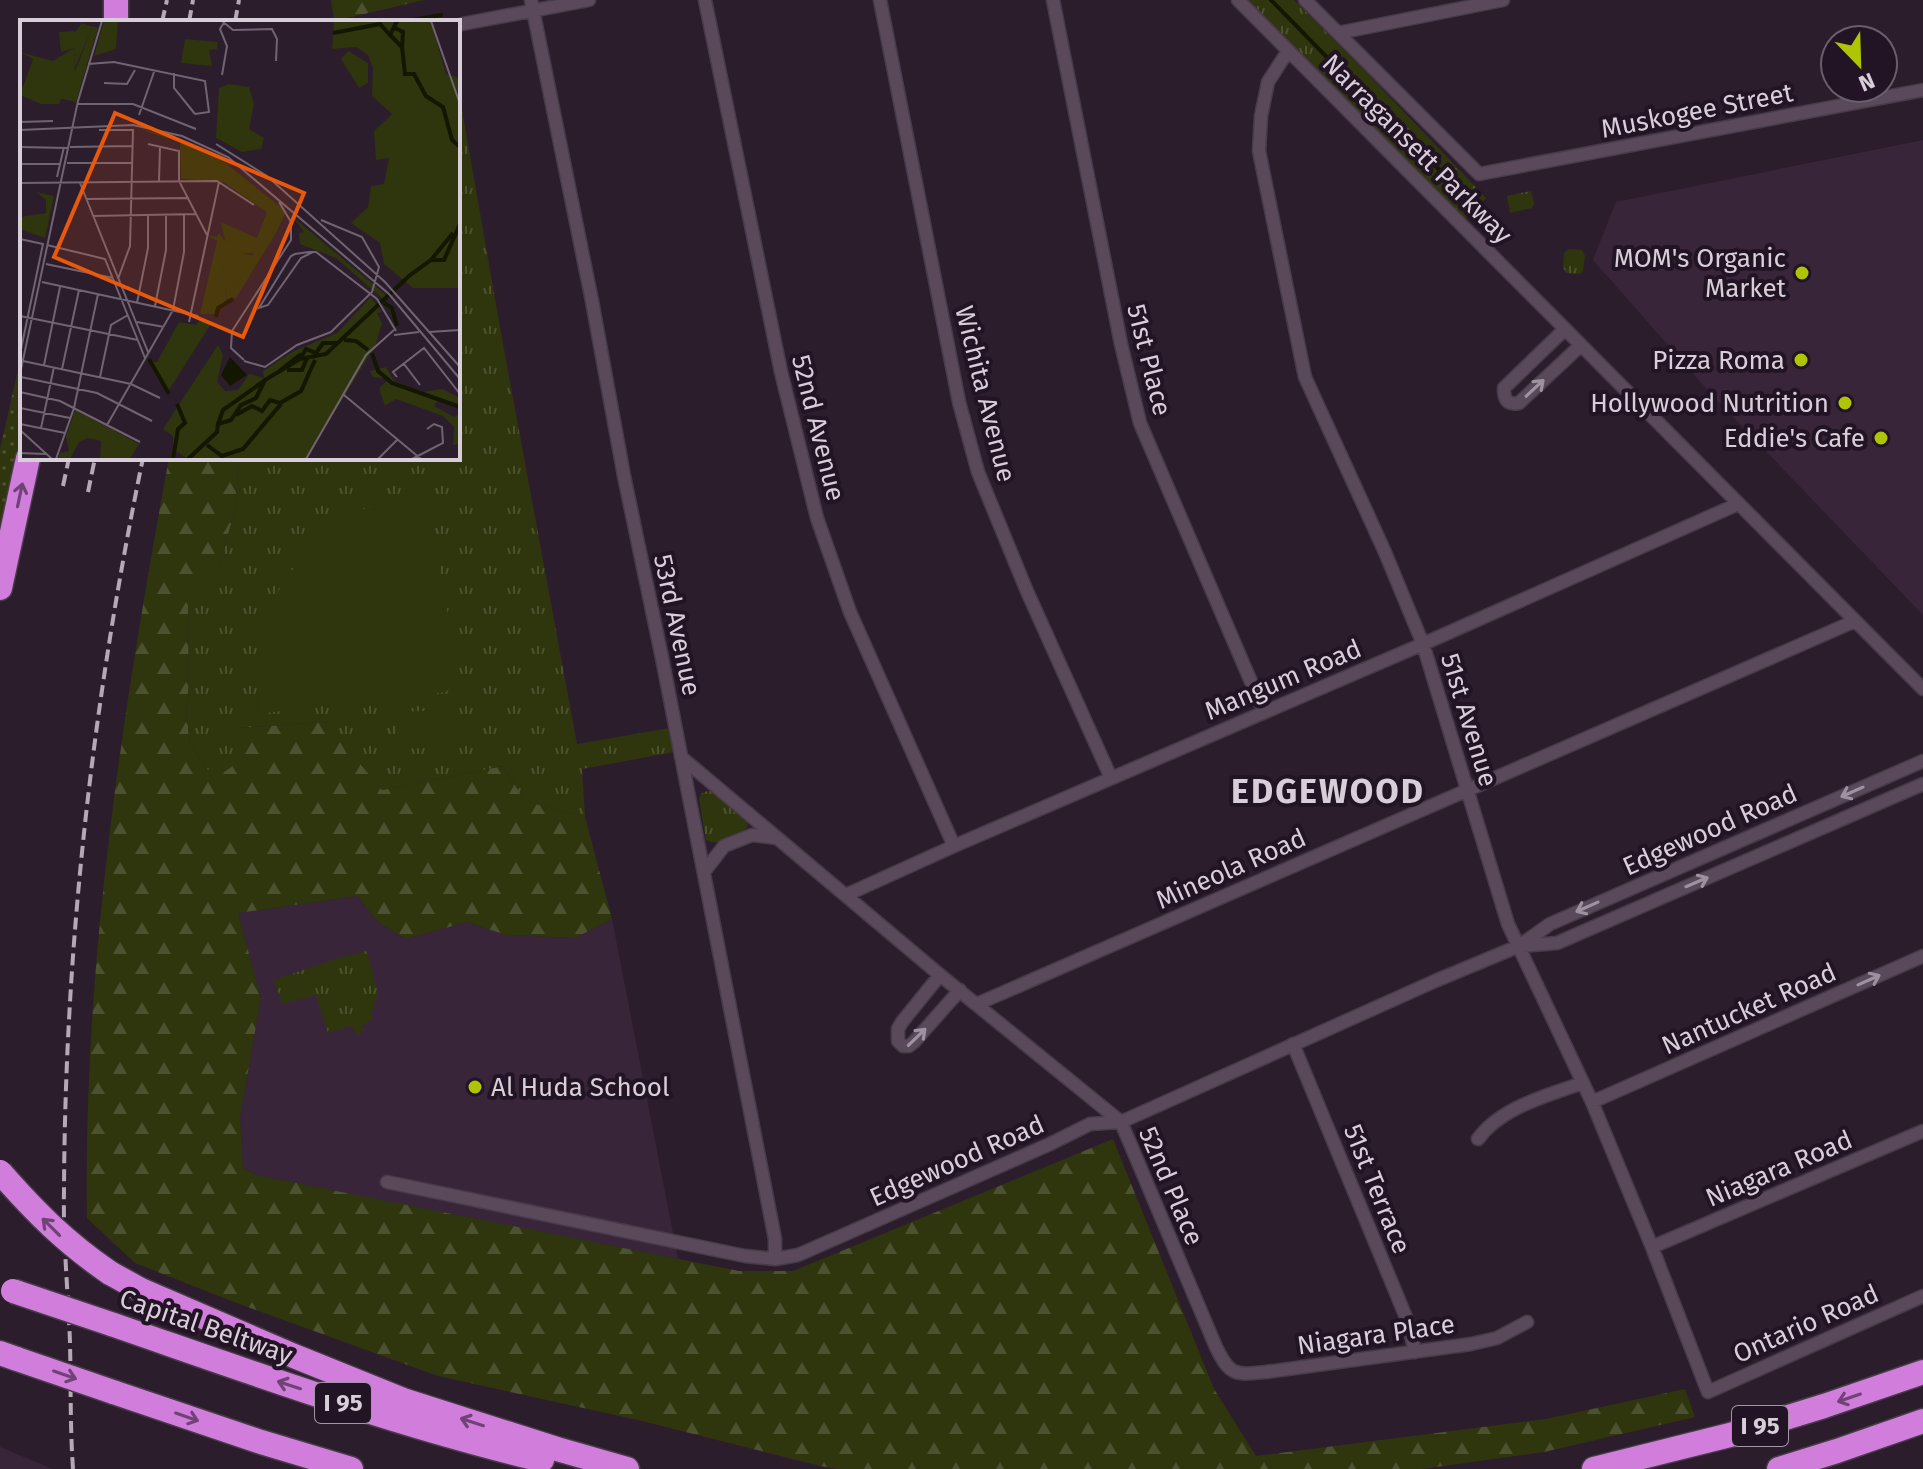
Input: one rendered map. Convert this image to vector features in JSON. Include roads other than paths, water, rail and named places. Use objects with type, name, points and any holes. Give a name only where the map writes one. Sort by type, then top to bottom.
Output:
[{"type":"highway","points":[[0,588],[28,460]]},
{"type":"highway","points":[[0,1172],[62,1238],[110,1273],[169,1302],[403,1400],[627,1469]]},
{"type":"highway","name":"Capital Beltway","points":[[7,1289],[396,1420],[487,1447],[579,1469]]},
{"type":"highway","name":"I 95","points":[[6,1356],[351,1469]]},
{"type":"highway","name":"I 95","points":[[1594,1469],[1730,1435],[1923,1372]]},
{"type":"highway","name":"I 95","points":[[1779,1469],[1923,1421]]},
{"type":"street","points":[[462,24],[532,5],[589,0]]},
{"type":"street","name":"52nd Avenue","points":[[705,0],[781,372],[817,518],[850,612],[954,846]]},
{"type":"street","name":"Wichita Avenue","points":[[880,0],[956,387],[978,472],[1026,589],[1111,778]]},
{"type":"street","name":"51st Place","points":[[1053,0],[1121,344],[1140,423],[1264,712]]},
{"type":"street","name":"Narragansett Parkway","points":[[1238,0],[1923,689]]},
{"type":"street","name":"Narragansett Parkway","points":[[1305,0],[1479,174]]},
{"type":"street","points":[[1338,33],[1503,0]]},
{"type":"street","name":"53rd Avenue","points":[[532,5],[704,872],[775,1239],[775,1259]]},
{"type":"street","name":"51st Avenue","points":[[1288,51],[1268,82],[1261,116],[1259,151],[1305,377],[1423,644],[1508,924],[1592,1102],[1708,1392]]},
{"type":"street","name":"Muskogee Street","points":[[1479,174],[1923,90]]},
{"type":"street","points":[[1564,330],[1504,388],[1507,402],[1519,403],[1580,346]]},
{"type":"street","name":"Mangum Road","points":[[846,895],[1738,504]]},
{"type":"street","name":"Mineola Road","points":[[977,1004],[1855,621]]},
{"type":"street","name":"52nd Place","points":[[681,757],[940,975],[1121,1122],[1227,1368]]},
{"type":"street","name":"Edgewood Road","points":[[387,1182],[745,1256],[775,1259],[798,1255],[1090,1124],[1121,1122],[1519,946],[1550,924],[1923,761]]},
{"type":"street","name":"Edgewood Road","points":[[1519,946],[1557,943],[1923,784]]},
{"type":"street","points":[[704,872],[724,846],[752,835],[780,839]]},
{"type":"street","name":"Nantucket Road","points":[[1592,1102],[1923,956]]},
{"type":"street","points":[[940,975],[898,1029],[898,1041],[903,1046],[914,1042],[960,990]]},
{"type":"street","name":"51st Terrace","points":[[1293,1044],[1408,1322],[1415,1352]]},
{"type":"street","points":[[1478,1139],[1501,1117],[1582,1083]]},
{"type":"street","name":"Niagara Road","points":[[1652,1247],[1923,1131]]},
{"type":"street","name":"Ontario Road","points":[[1708,1392],[1923,1296]]},
{"type":"street","name":"Niagara Place","points":[[1227,1368],[1242,1375],[1415,1352],[1497,1338],[1527,1322]]},
{"type":"waterway","points":[[1271,0],[1400,132],[1471,197]]},
{"type":"waterway","points":[[412,20],[441,15]]},
{"type":"railway","points":[[162,20],[167,0]]},
{"type":"railway","points":[[189,20],[193,0]]},
{"type":"railway","points":[[235,20],[239,0]]},
{"type":"railway","points":[[63,486],[69,460]]},
{"type":"railway","points":[[88,492],[95,460]]},
{"type":"railway","points":[[73,1469],[64,1210],[66,1099],[76,915],[96,731],[143,460]]},
{"type":"place","name":"MOM's Organic Market","points":[[1802,273]]},
{"type":"place","name":"Pizza Roma","points":[[1801,360]]},
{"type":"place","name":"Hollywood Nutrition","points":[[1845,403]]},
{"type":"place","name":"Eddie's Cafe","points":[[1881,438]]},
{"type":"place","name":"Al Huda School","points":[[475,1087]]},
{"type":"district","name":"EDGEWOOD","points":[[1328,791]]}]
